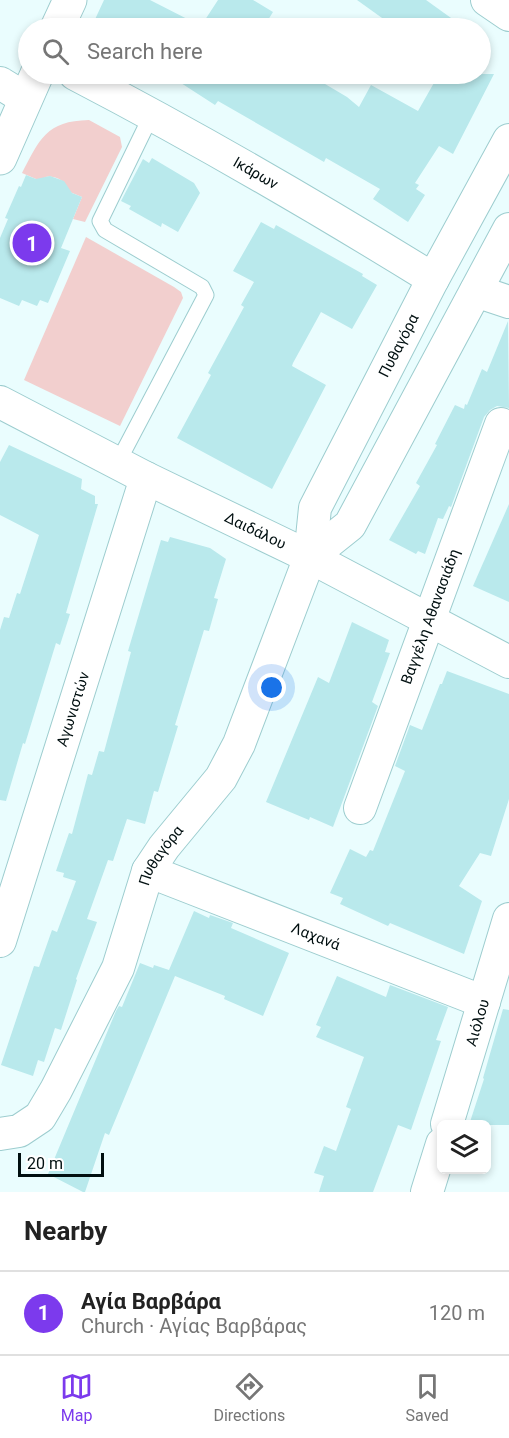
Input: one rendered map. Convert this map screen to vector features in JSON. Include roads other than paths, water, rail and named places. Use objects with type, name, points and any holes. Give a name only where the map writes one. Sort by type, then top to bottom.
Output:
[{"type":"street","points":[[62,18],[70,0]]},
{"type":"street","points":[[487,0],[509,15]]},
{"type":"street","name":"Ικάρων","points":[[94,84],[310,202],[433,279]]},
{"type":"street","points":[[0,158],[21,85]]},
{"type":"street","name":"Πυθαγόρα","points":[[0,1134],[9,1134],[30,1126],[40,1117],[118,968],[148,871],[164,847],[221,778],[239,744],[310,557],[315,508],[433,279],[509,140]]},
{"type":"street","points":[[310,557],[350,525],[509,228]]},
{"type":"street","points":[[476,291],[509,302]]},
{"type":"street","name":"Δαιδάλου","points":[[0,402],[117,464],[310,557],[509,662]]},
{"type":"street","name":"Βαγγέλη Αθανασιάδη","points":[[360,808],[501,424]]},
{"type":"street","name":"Αγωνιστών","points":[[0,941],[146,478]]},
{"type":"street","name":"Λαχανά","points":[[148,871],[484,1002]]},
{"type":"street","name":"Αιόλου","points":[[449,1120],[509,919]]},
{"type":"street","points":[[427,1192],[437,1158]]},
{"type":"lane","points":[[117,464],[206,295],[202,287],[105,230],[100,221],[152,114]]},
{"type":"place","name":"Αγία Βαρβάρα","points":[[32,243]]}]
